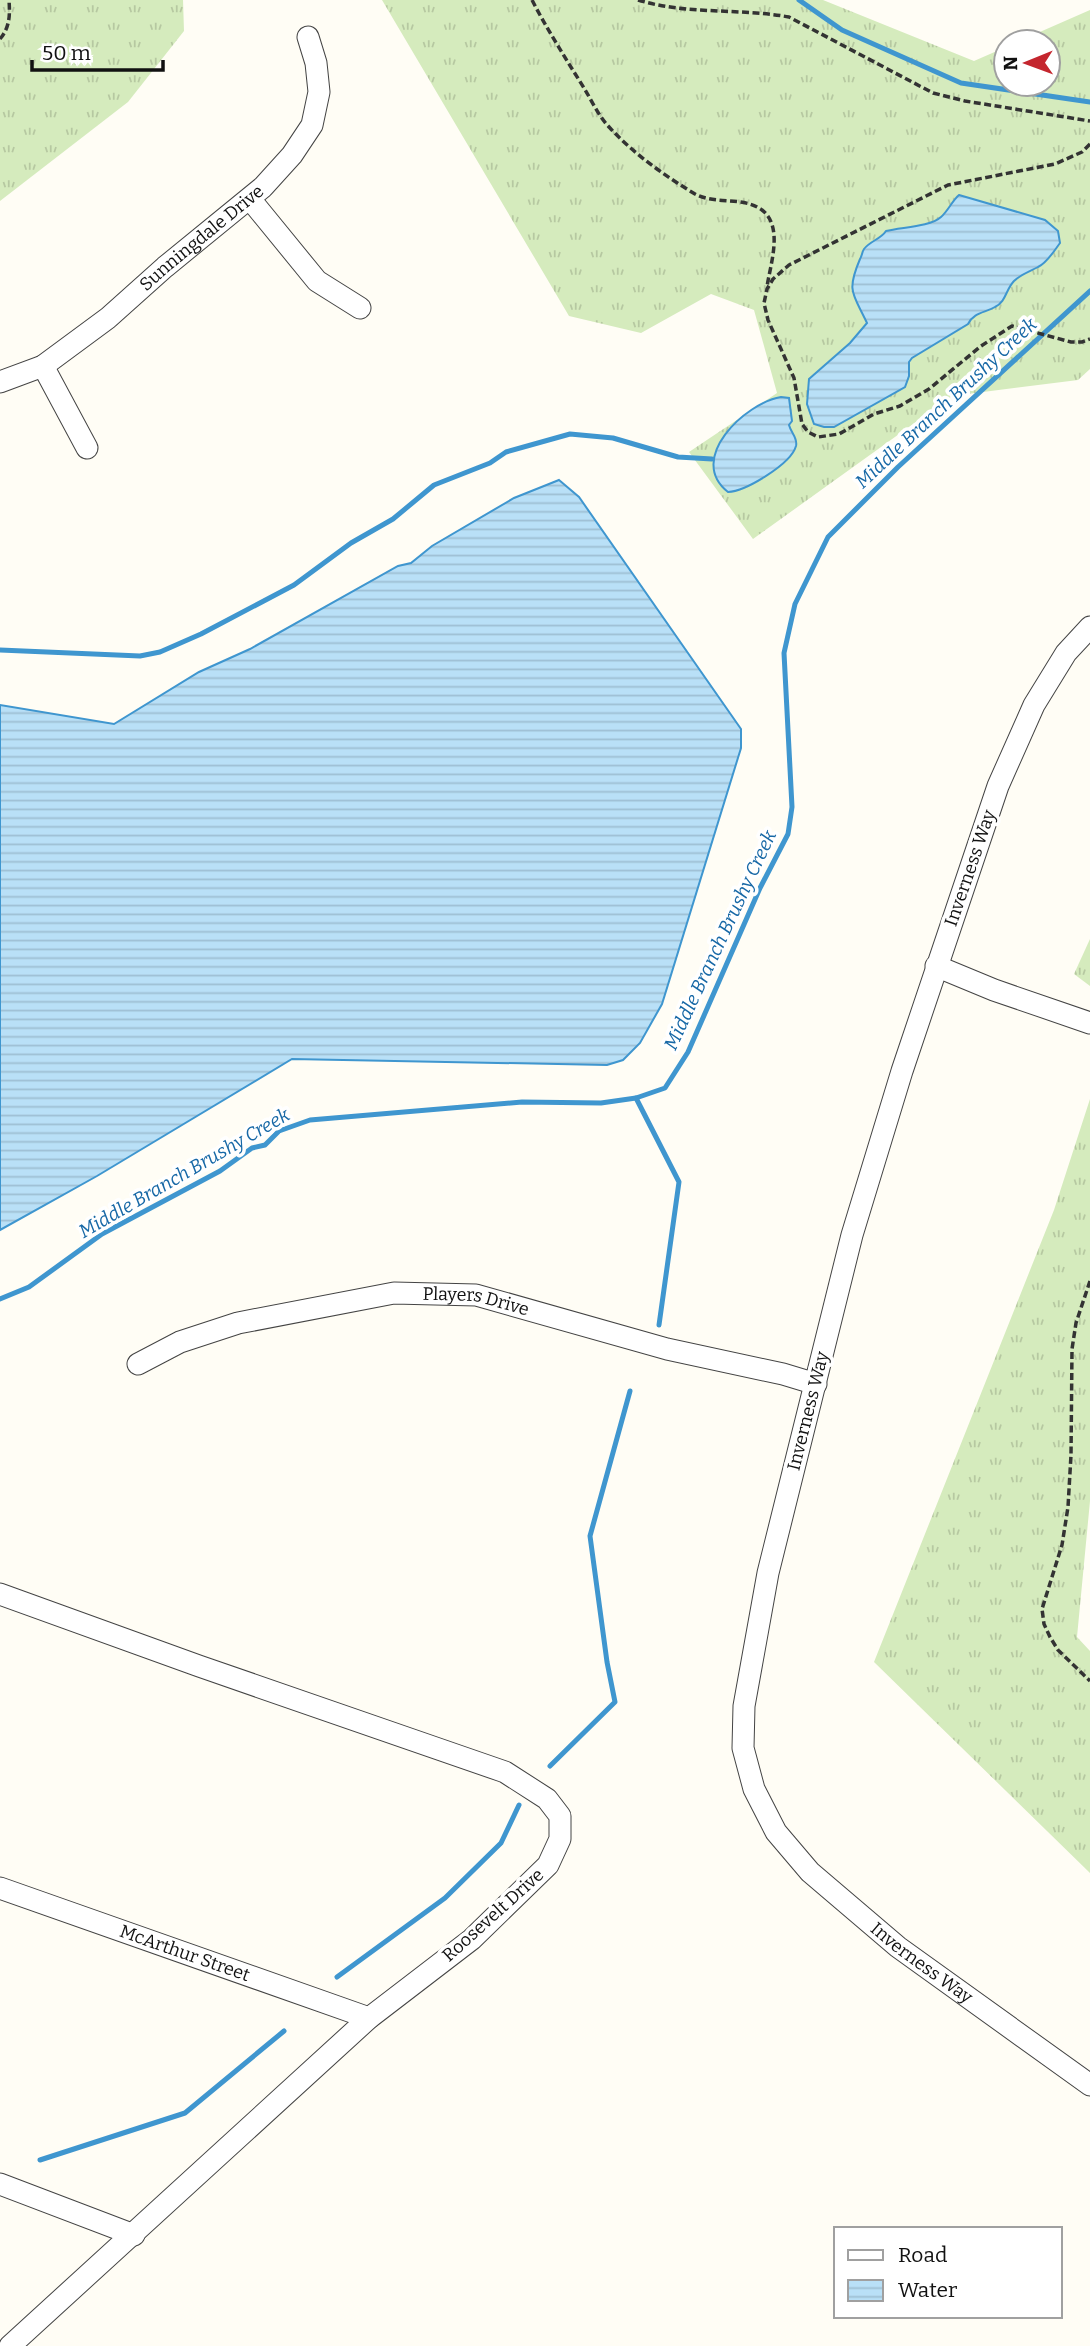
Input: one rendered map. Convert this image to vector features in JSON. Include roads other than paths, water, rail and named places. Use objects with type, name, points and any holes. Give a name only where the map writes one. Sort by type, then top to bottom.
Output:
[{"type":"street","name":"Sunningdale Drive","points":[[0,383],[43,366],[106,319],[264,187],[292,155],[312,125],[319,92],[316,63],[308,37]]},
{"type":"street","points":[[250,199],[317,281],[360,308]]},
{"type":"street","points":[[43,366],[87,448]]},
{"type":"street","name":"Inverness Way","points":[[1090,627],[1066,653],[1034,705],[999,786],[936,966],[852,1235],[768,1573],[744,1706],[743,1748],[754,1789],[776,1832],[810,1872],[898,1947],[1090,2085]]},
{"type":"street","points":[[936,966],[994,990],[1090,1023]]},
{"type":"street","name":"Players Drive","points":[[138,1364],[180,1342],[238,1323],[394,1293],[449,1294],[476,1295],[667,1349],[783,1374],[816,1384]]},
{"type":"street","name":"Roosevelt Drive","points":[[0,1594],[505,1772],[547,1799],[560,1816],[560,1839],[548,1865],[472,1939],[369,2018],[10,2346]]},
{"type":"street","name":"McArthur Street","points":[[0,1888],[369,2018]]},
{"type":"street","points":[[0,2184],[134,2235]]},
{"type":"water","points":[[959,195],[1045,220],[1058,231],[1060,243],[1044,263],[1014,281],[999,305],[977,315],[968,324],[912,358],[905,387],[834,427],[814,424],[807,404],[809,379],[850,343],[867,323],[852,286],[864,249],[886,231],[936,220]]},
{"type":"water","points":[[781,397],[789,398],[792,421],[789,425],[796,446],[786,461],[767,475],[746,487],[728,492],[717,479],[714,464],[717,449],[725,434],[752,410]]},
{"type":"water","points":[[559,480],[579,497],[741,729],[741,748],[662,1004],[640,1043],[623,1060],[607,1065],[292,1059],[97,1176],[0,1230],[0,705],[114,724],[199,672],[250,649],[398,566],[411,563],[432,546],[514,498]]},
{"type":"waterway","points":[[799,0],[842,30],[961,83],[1090,102]]},
{"type":"waterway","name":"Middle Branch Brushy Creek","points":[[0,1299],[29,1287],[102,1234],[220,1171],[252,1148],[265,1145],[279,1131],[310,1120],[522,1102],[601,1103],[636,1098],[665,1088],[688,1052],[760,888],[788,834],[792,807],[784,653],[795,604],[828,537],[898,467],[1090,291]]},
{"type":"waterway","points":[[0,650],[140,656],[160,652],[201,634],[294,585],[351,543],[393,519],[434,485],[490,463],[506,452],[570,434],[613,438],[678,457],[712,459]]},
{"type":"waterway","points":[[636,1098],[679,1182],[659,1325]]},
{"type":"waterway","points":[[550,1766],[615,1702],[590,1536],[630,1391]]},
{"type":"waterway","points":[[337,1977],[445,1898],[501,1843],[519,1805]]},
{"type":"waterway","points":[[40,2160],[185,2113],[284,2031]]}]
